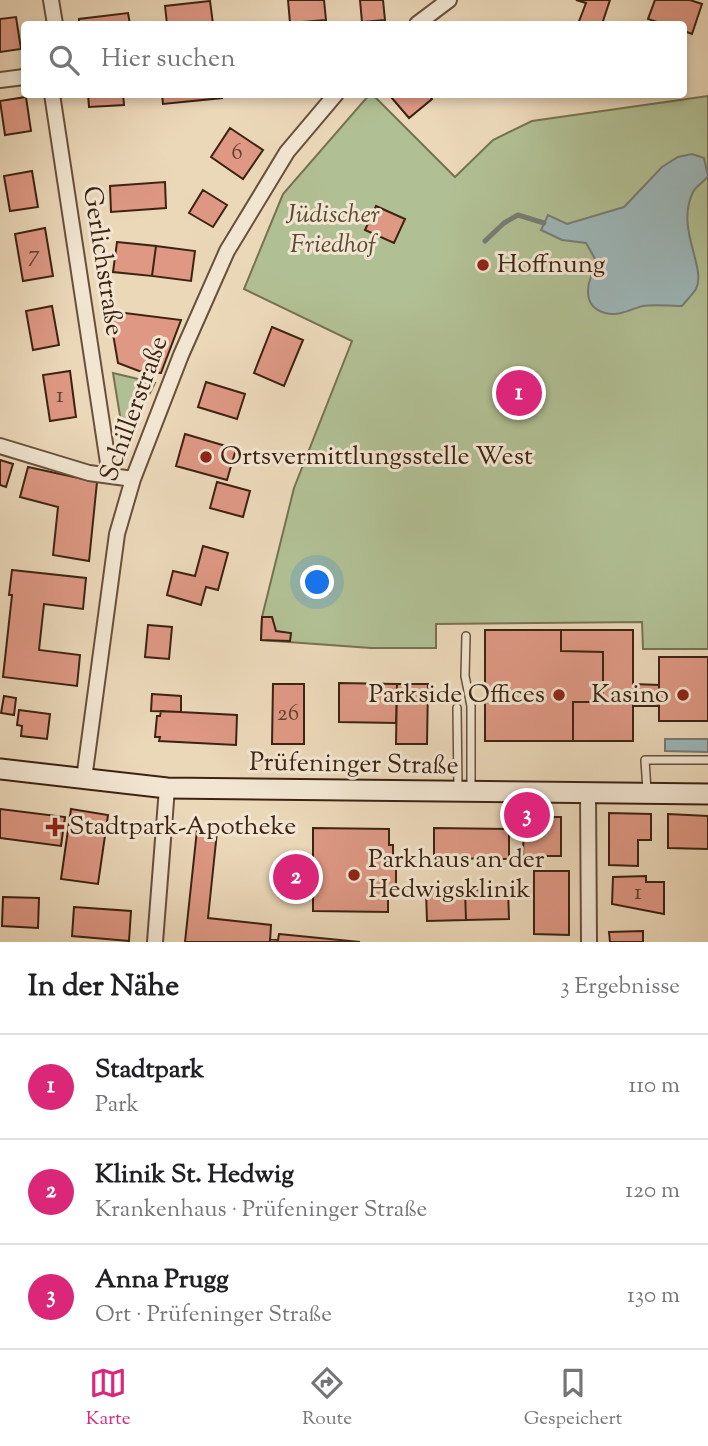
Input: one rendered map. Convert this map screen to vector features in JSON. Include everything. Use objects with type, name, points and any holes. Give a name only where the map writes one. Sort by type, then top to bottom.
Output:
[{"type":"street","points":[[51,0],[54,21]]},
{"type":"street","points":[[421,21],[449,0]]},
{"type":"street","points":[[0,80],[21,77]]},
{"type":"street","name":"Gerlichstraße","points":[[53,98],[110,476]]},
{"type":"street","name":"Schillerstraße","points":[[84,779],[117,534],[134,479],[181,355],[227,251],[287,152],[333,98]]},
{"type":"street","points":[[0,446],[89,473],[134,479]]},
{"type":"street","name":"Prüfeninger Straße","points":[[0,769],[167,788],[708,794]]},
{"type":"street","points":[[155,942],[167,788]]},
{"type":"street","points":[[588,794],[589,942]]},
{"type":"lane","points":[[464,793],[471,706],[465,676],[466,636]]},
{"type":"lane","points":[[457,709],[464,793]]},
{"type":"lane","points":[[647,795],[645,760],[708,760]]},
{"type":"green space","name":"Jüdischer Friedhof","points":[[708,96],[708,649],[643,649],[642,622],[436,624],[436,648],[371,648],[261,640],[262,617],[294,488],[352,341],[244,289],[283,194],[366,98],[376,98],[455,177],[493,140],[532,121]]},
{"type":"green space","points":[[113,373],[155,383],[134,425],[121,422]]},
{"type":"water","points":[[692,154],[704,158],[708,176],[694,190],[688,206],[689,233],[698,270],[696,289],[682,306],[648,305],[615,314],[597,310],[588,292],[591,277],[598,264],[586,243],[562,240],[541,230],[548,215],[567,224],[624,207],[662,167],[678,157]]},
{"type":"water","points":[[665,739],[708,739],[708,752],[665,751]]},
{"type":"building","points":[[288,0],[324,0],[326,20],[290,21]]},
{"type":"building","points":[[360,0],[383,0],[385,20],[362,21]]},
{"type":"building","points":[[576,0],[610,0],[603,21],[579,21],[586,3]]},
{"type":"building","points":[[655,0],[690,0],[702,4],[692,34],[687,32],[687,21],[648,19]]},
{"type":"building","points":[[210,1],[213,21],[167,21],[165,6]]},
{"type":"building","points":[[128,13],[129,21],[79,21]]},
{"type":"building","points":[[16,17],[21,49],[0,52],[0,19]]},
{"type":"building","points":[[26,98],[31,131],[5,135],[0,101]]},
{"type":"building","points":[[88,98],[123,98],[124,105],[89,107]]},
{"type":"building","points":[[162,98],[222,98],[163,104]]},
{"type":"building","points":[[392,98],[431,98],[432,99],[409,118]]},
{"type":"building","points":[[230,128],[263,150],[243,179],[211,157]]},
{"type":"building","points":[[32,171],[38,207],[10,211],[4,176]]},
{"type":"building","points":[[165,182],[166,208],[111,212],[110,186]]},
{"type":"building","points":[[203,190],[227,205],[213,227],[189,213]]},
{"type":"building","points":[[376,206],[405,219],[394,243],[365,230]]},
{"type":"building","points":[[45,228],[53,276],[23,281],[15,234]]},
{"type":"building","points":[[117,242],[156,246],[152,276],[113,272]]},
{"type":"building","points":[[156,246],[195,251],[191,281],[152,276]]},
{"type":"building","points":[[52,306],[59,345],[33,350],[26,311]]},
{"type":"building","points":[[109,311],[181,320],[161,373],[139,371],[118,363]]},
{"type":"building","points":[[272,327],[303,340],[284,386],[254,373]]},
{"type":"building","points":[[70,371],[76,417],[50,421],[43,375]]},
{"type":"building","points":[[206,382],[245,394],[237,419],[198,407]]},
{"type":"building","name":"Ortsvermittlungsstelle West","points":[[185,434],[236,449],[227,480],[176,466]]},
{"type":"building","points":[[0,460],[13,464],[6,487],[0,485]]},
{"type":"building","points":[[28,467],[97,482],[89,561],[53,555],[58,507],[20,497]]},
{"type":"building","points":[[217,482],[250,491],[243,517],[210,508]]},
{"type":"building","points":[[203,546],[228,553],[218,590],[206,587],[201,605],[167,595],[173,571],[195,576]]},
{"type":"building","points":[[12,570],[86,578],[83,609],[44,604],[39,650],[80,655],[77,686],[3,677]]},
{"type":"building","points":[[262,617],[272,617],[276,631],[291,633],[290,641],[261,640]]},
{"type":"building","points":[[148,625],[172,627],[169,659],[145,657]]},
{"type":"building","name":"Parkside Offices","points":[[485,630],[633,630],[633,741],[485,741]]},
{"type":"building","points":[[561,630],[633,630],[633,741],[573,741],[573,702],[603,702],[603,652],[561,651]]},
{"type":"building","name":"Kasino","points":[[659,657],[708,657],[708,721],[659,721]]},
{"type":"building","points":[[339,683],[397,684],[396,723],[339,722]]},
{"type":"building","points":[[273,684],[304,684],[304,744],[272,744]]},
{"type":"building","points":[[397,684],[428,684],[427,744],[396,744]]},
{"type":"building","points":[[633,684],[659,685],[659,706],[633,706]]},
{"type":"building","points":[[152,694],[181,696],[181,712],[151,711]]},
{"type":"building","points":[[4,696],[16,698],[14,715],[1,713]]},
{"type":"building","points":[[19,710],[50,714],[47,739],[21,736],[22,726],[17,725]]},
{"type":"building","points":[[161,711],[237,715],[236,745],[159,741],[160,737],[155,737],[157,716],[160,716]]},
{"type":"building","points":[[0,809],[65,817],[61,846],[0,838]]},
{"type":"building","points":[[71,809],[108,815],[98,884],[61,879]]},
{"type":"building","points":[[609,813],[651,814],[651,840],[638,840],[638,866],[609,865]]},
{"type":"building","points":[[668,814],[708,816],[708,849],[668,848]]},
{"type":"building","points":[[524,817],[561,817],[561,856],[523,856]]},
{"type":"building","name":"Parkhaus an der Hedwigsklinik","points":[[313,828],[389,829],[389,845],[393,845],[393,861],[396,861],[396,889],[388,889],[388,912],[313,911]]},
{"type":"building","points":[[434,828],[509,829],[509,859],[434,858]]},
{"type":"building","points":[[197,830],[217,832],[208,918],[271,925],[270,942],[185,942]]},
{"type":"building","points":[[534,871],[569,871],[569,935],[534,934]]},
{"type":"building","points":[[646,876],[646,882],[664,882],[664,914],[612,904],[613,877]]},
{"type":"building","points":[[508,889],[509,919],[466,920],[465,890]]},
{"type":"building","points":[[465,890],[466,920],[427,921],[426,891]]},
{"type":"building","points":[[3,897],[39,898],[38,928],[2,926]]},
{"type":"building","points":[[74,907],[131,911],[129,941],[72,936]]},
{"type":"building","points":[[643,931],[643,942],[610,942],[609,932]]},
{"type":"building","points":[[279,934],[360,942],[270,942],[270,939],[278,940]]},
{"type":"waterway","points":[[485,241],[504,223],[518,215],[544,223]]},
{"type":"place","name":"Hoffnung","points":[[483,265]]},
{"type":"place","name":"Stadtpark","points":[[519,393]]},
{"type":"place","name":"Ortsvermittlungsstelle West","points":[[206,457]]},
{"type":"place","name":"Parkside Offices","points":[[559,695]]},
{"type":"place","name":"Kasino","points":[[683,695]]},
{"type":"place","name":"Anna Prugg","points":[[527,815]]},
{"type":"place","name":"Stadtpark-Apotheke","points":[[55,827]]},
{"type":"place","name":"Parkhaus an der Hedwigsklinik","points":[[354,875]]},
{"type":"place","name":"Klinik St. Hedwig","points":[[296,877]]}]
